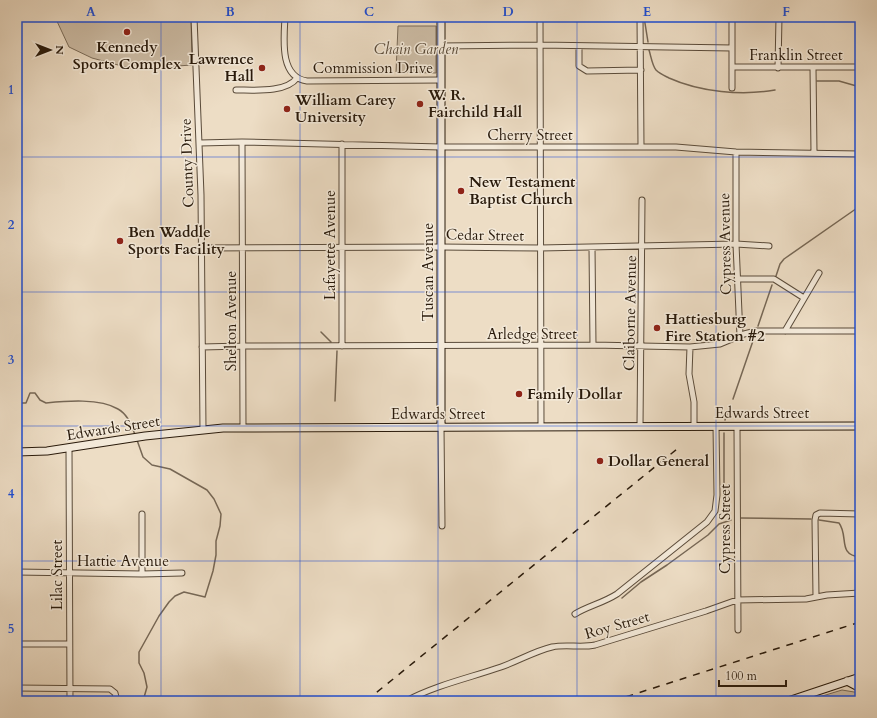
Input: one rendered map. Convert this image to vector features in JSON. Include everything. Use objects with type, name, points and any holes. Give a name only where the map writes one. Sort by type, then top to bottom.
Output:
[{"type":"main road","name":"Tuscan Avenue","points":[[441,17],[441,427]]},
{"type":"main road","name":"Edwards Street","points":[[17,452],[40,452],[126,438],[203,429],[243,427],[860,426]]},
{"type":"main road","points":[[788,701],[860,677]]},
{"type":"main road","points":[[848,681],[860,688]]},
{"type":"street","name":"County Drive","points":[[194,17],[200,143],[203,429]]},
{"type":"street","name":"Commission Drive","points":[[285,17],[285,58],[290,72],[297,78],[307,81],[441,80]]},
{"type":"street","points":[[540,17],[541,427]]},
{"type":"street","points":[[640,17],[641,147]]},
{"type":"street","points":[[732,17],[732,88]]},
{"type":"street","points":[[778,68],[779,17]]},
{"type":"street","points":[[441,46],[540,45],[732,48]]},
{"type":"street","points":[[579,46],[579,66],[587,71],[640,70]]},
{"type":"street","name":"Franklin Street","points":[[732,67],[860,68]]},
{"type":"street","points":[[812,68],[814,153]]},
{"type":"street","points":[[236,90],[271,89],[284,86],[295,81],[297,78]]},
{"type":"street","name":"Cherry Street","points":[[200,143],[242,142],[441,147],[641,147],[691,148],[736,152],[860,154]]},
{"type":"street","name":"Shelton Avenue","points":[[242,142],[243,427]]},
{"type":"street","name":"Lafayette Avenue","points":[[342,144],[342,346]]},
{"type":"street","name":"Cypress Avenue","points":[[736,152],[736,244],[740,336]]},
{"type":"street","name":"Claiborne Avenue","points":[[640,427],[642,200]]},
{"type":"street","name":"Cedar Street","points":[[202,248],[540,248],[736,244],[768,246]]},
{"type":"street","points":[[592,247],[593,346]]},
{"type":"street","points":[[785,331],[820,272]]},
{"type":"street","points":[[737,279],[774,279],[804,298]]},
{"type":"street","name":"Arledge Street","points":[[202,347],[540,345],[690,347],[720,344],[756,331],[860,331]]},
{"type":"street","points":[[690,347],[689,374],[694,405],[694,427]]},
{"type":"street","points":[[575,614],[617,594],[707,522],[715,510],[717,495],[716,426]]},
{"type":"street","name":"Tuscan Avenue","points":[[441,427],[442,526]]},
{"type":"street","name":"Cypress Street","points":[[737,427],[738,630]]},
{"type":"street","name":"Lilac Street","points":[[68,448],[70,701]]},
{"type":"street","points":[[816,597],[816,515],[820,513],[860,514]]},
{"type":"street","points":[[142,514],[142,574]]},
{"type":"street","name":"Hattie Avenue","points":[[17,572],[142,574],[182,573]]},
{"type":"street","name":"Roy Street","points":[[406,701],[417,695],[452,682],[499,667],[550,648],[562,646],[582,648],[595,645],[737,600],[806,599],[838,594],[860,593]]},
{"type":"street","points":[[17,644],[69,644]]},
{"type":"street","points":[[17,688],[110,689],[116,693],[117,701]]},
{"type":"green space","name":"Kennedy Sports Complex","points":[[55,17],[191,17],[192,65],[133,69],[92,58],[69,47]]},
{"type":"green space","name":"Chain Garden","points":[[398,26],[436,26],[436,73],[396,72]]},
{"type":"green space","points":[[842,690],[860,693],[860,701],[806,701]]},
{"type":"waterway","points":[[644,17],[648,42]]},
{"type":"waterway","points":[[649,50],[656,70],[664,76],[681,83],[721,92],[749,93],[775,90]]},
{"type":"waterway","points":[[817,81],[839,81],[860,87]]},
{"type":"waterway","points":[[776,276],[780,264],[784,259],[860,206]]},
{"type":"waterway","points":[[758,326],[772,285]]},
{"type":"waterway","points":[[321,332],[331,342]]},
{"type":"waterway","points":[[733,399],[755,335]]},
{"type":"waterway","points":[[335,401],[337,351]]},
{"type":"waterway","points":[[17,400],[22,403],[26,403],[30,393],[35,393],[40,400],[46,403],[83,401],[102,403],[121,411],[127,417],[135,435]]},
{"type":"waterway","points":[[725,420],[727,414]]},
{"type":"waterway","points":[[724,433],[724,499],[730,520]]},
{"type":"waterway","points":[[137,440],[143,457],[152,465],[170,469],[207,490],[214,499],[221,514],[213,571],[205,597],[184,592],[175,596],[159,616],[139,652],[139,663],[144,673],[147,687],[143,701]]},
{"type":"waterway","points":[[741,518],[811,519]]},
{"type":"waterway","points":[[622,598],[641,582],[708,535],[719,524],[731,520]]},
{"type":"waterway","points":[[819,520],[839,523],[842,528],[848,553],[860,557]]},
{"type":"railway","points":[[366,701],[677,449]]},
{"type":"railway","points":[[613,701],[860,622]]},
{"type":"place","name":"Kennedy Sports Complex","points":[[127,32]]},
{"type":"place","name":"Lawrence Hall","points":[[262,68]]},
{"type":"place","name":"W. R. Fairchild Hall","points":[[420,104]]},
{"type":"place","name":"William Carey University","points":[[287,109]]},
{"type":"place","name":"New Testament Baptist Church","points":[[461,191]]},
{"type":"place","name":"Ben Waddle Sports Facility","points":[[120,241]]},
{"type":"place","name":"Hattiesburg Fire Station #2","points":[[657,328]]},
{"type":"place","name":"Family Dollar","points":[[519,394]]},
{"type":"place","name":"Dollar General","points":[[600,461]]}]
